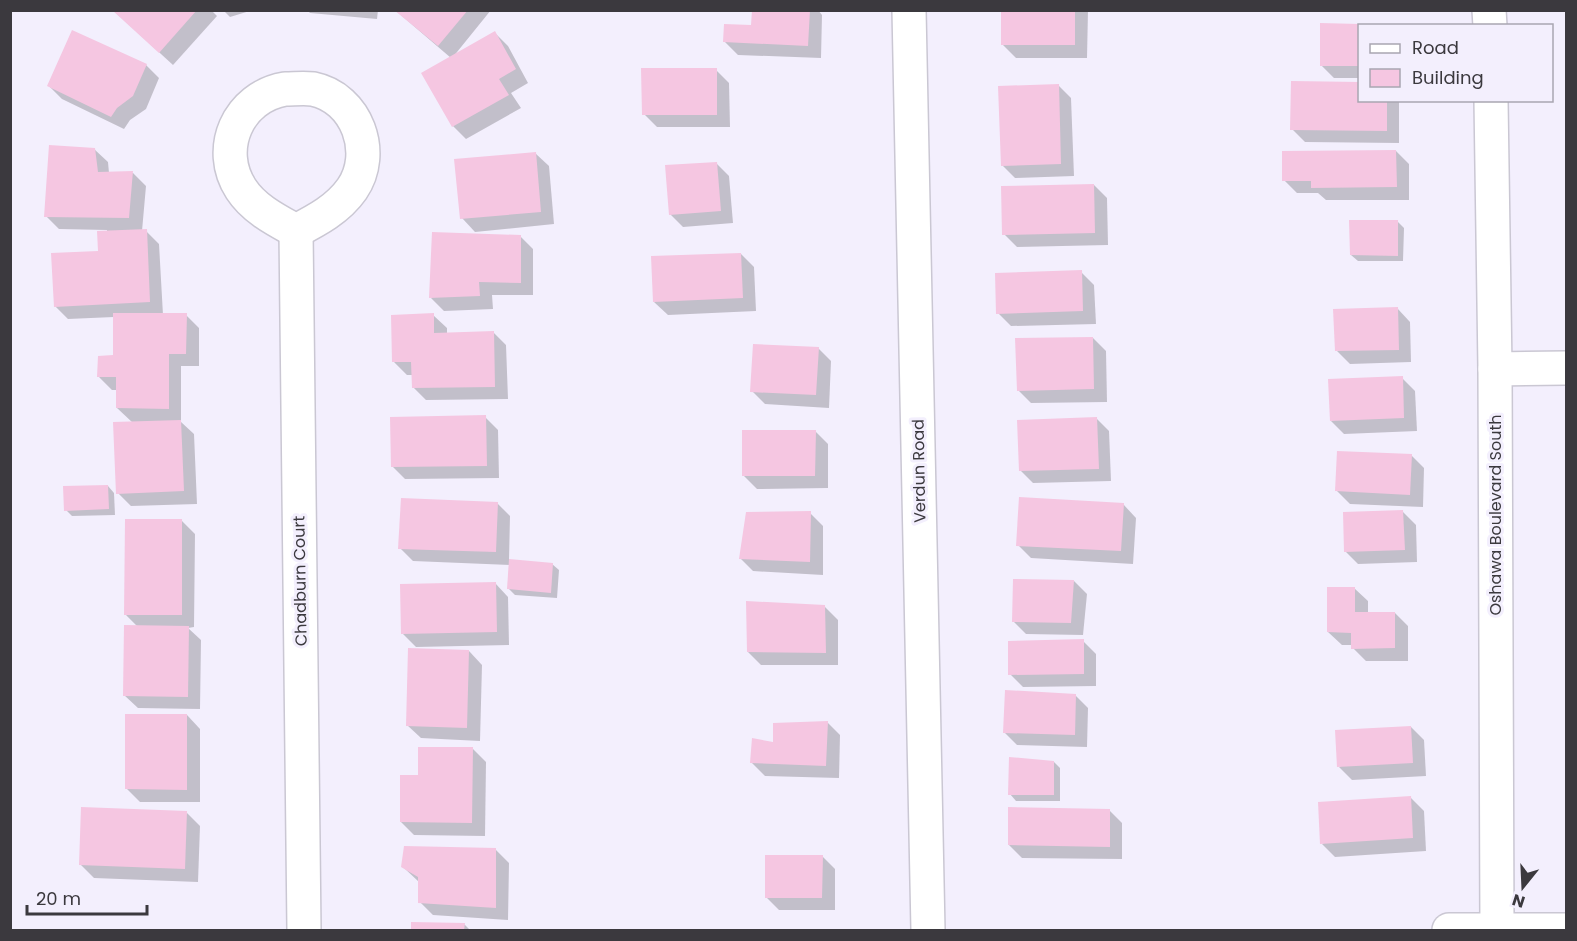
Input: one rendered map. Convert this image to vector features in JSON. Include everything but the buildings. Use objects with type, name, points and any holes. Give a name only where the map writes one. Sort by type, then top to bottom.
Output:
[{"type":"street","name":"Verdun Road","points":[[909,10],[928,930]]},
{"type":"street","points":[[315,90],[337,101],[358,126],[364,160],[359,177],[351,190],[336,206],[319,219],[296,231],[272,219],[255,205],[241,189],[229,158],[236,127],[251,103],[275,91],[315,90]]},
{"type":"street","name":"Oshawa Boulevard South","points":[[1491,102],[1495,369],[1497,930]]},
{"type":"street","name":"Chadburn Court","points":[[296,231],[304,930]]},
{"type":"street","points":[[1495,369],[1566,369]]},
{"type":"street","points":[[1449,930],[1566,930]]}]
